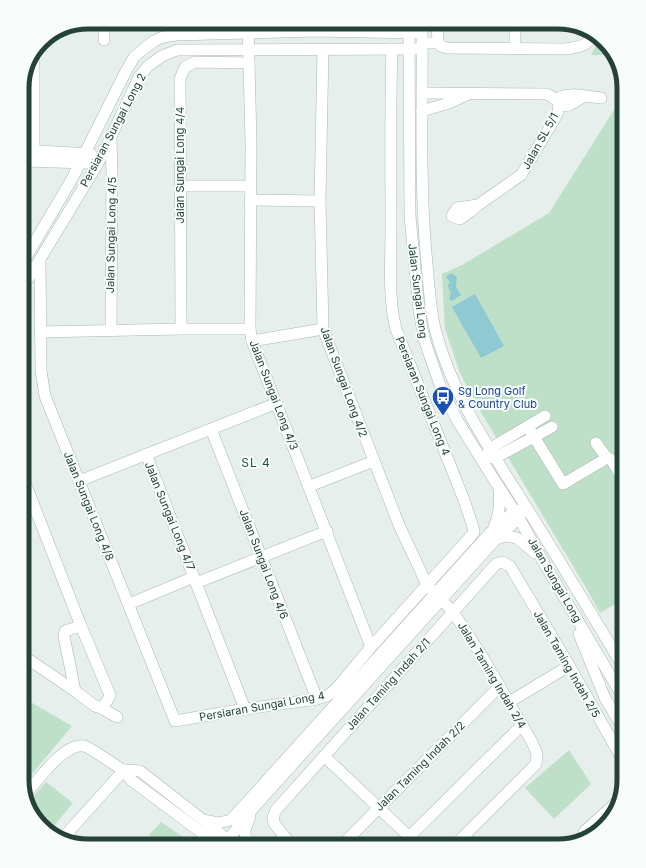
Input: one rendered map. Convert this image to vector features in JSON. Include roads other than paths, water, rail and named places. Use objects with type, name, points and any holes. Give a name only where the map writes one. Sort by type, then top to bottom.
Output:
[{"type":"street","points":[[104,29],[104,40]]},
{"type":"street","name":"Persiaran Sungai Long 2","points":[[29,253],[73,177],[125,72],[134,58],[146,47],[163,38],[176,35],[239,29]]},
{"type":"street","name":"Jalan Sungai Long 4/3","points":[[249,29],[250,329],[252,341],[372,647]]},
{"type":"street","name":"Jalan Sungai Long","points":[[409,29],[410,216],[419,310],[424,339],[440,385],[457,420],[499,487],[519,510],[534,519],[617,656]]},
{"type":"street","name":"Persiaran Sungai Long 2","points":[[29,278],[100,160],[139,77],[148,66],[162,56],[177,50],[409,49],[422,37],[412,29]]},
{"type":"street","points":[[437,29],[438,43]]},
{"type":"street","points":[[515,29],[515,48]]},
{"type":"street","points":[[422,37],[447,48],[565,49],[581,47],[588,43],[591,39]]},
{"type":"street","name":"Jalan Sungai Long","points":[[422,37],[423,232],[435,328],[445,362],[468,413],[519,510],[544,563],[617,687]]},
{"type":"street","name":"Jalan Sungai Long 4/2","points":[[323,49],[320,201],[323,329],[399,525],[427,585],[438,596]]},
{"type":"street","name":"Persiaran Sungai Long 4","points":[[175,721],[317,699],[327,696],[336,689],[474,532],[464,500],[393,320],[391,265],[392,50]]},
{"type":"street","name":"Jalan Sungai Long 4/4","points":[[181,329],[180,79],[185,67],[195,62],[249,63]]},
{"type":"street","points":[[29,128],[33,66]]},
{"type":"street","name":"Jalan SL 5/1","points":[[422,93],[546,94],[554,97],[558,103]]},
{"type":"street","points":[[422,111],[449,104],[468,93]]},
{"type":"street","name":"Jalan SL 5/1","points":[[478,205],[521,175],[558,112],[560,97],[575,95],[601,98]]},
{"type":"street","name":"Jalan Sungai Long 4/5","points":[[110,139],[112,174],[111,331]]},
{"type":"street","points":[[29,155],[100,160]]},
{"type":"street","points":[[29,155],[64,161],[83,158]]},
{"type":"street","points":[[64,161],[72,170],[73,177]]},
{"type":"street","points":[[180,186],[250,186]]},
{"type":"street","points":[[250,200],[320,201]]},
{"type":"street","name":"Jalan Sungai Long 4/8","points":[[40,261],[41,371],[45,396],[175,721]]},
{"type":"street","points":[[29,267],[34,271]]},
{"type":"street","points":[[40,332],[250,329]]},
{"type":"street","points":[[252,341],[323,329]]},
{"type":"street","name":"Jalan Sungai Long 4/7","points":[[245,709],[146,454],[277,403]]},
{"type":"street","points":[[488,470],[491,455],[545,416]]},
{"type":"street","points":[[528,427],[563,484],[607,458]]},
{"type":"street","points":[[475,449],[491,455],[534,437],[552,427]]},
{"type":"street","name":"Jalan Sungai Long 4/6","points":[[211,429],[317,699]]},
{"type":"street","points":[[596,443],[607,458],[611,459],[617,469]]},
{"type":"street","points":[[79,481],[146,454]]},
{"type":"street","points":[[310,486],[374,461]]},
{"type":"street","points":[[494,535],[500,506],[499,487]]},
{"type":"street","points":[[29,493],[81,626],[110,695],[108,701],[101,708]]},
{"type":"street","points":[[224,839],[231,820],[494,535],[519,510]]},
{"type":"street","points":[[129,604],[261,558],[327,531]]},
{"type":"street","points":[[494,535],[517,538],[531,549],[544,563]]},
{"type":"street","name":"Jalan Taming Indah 2/1","points":[[287,839],[274,823],[273,817],[276,810],[496,564],[502,562],[510,566]]},
{"type":"street","name":"Jalan Taming Indah 2/5","points":[[510,566],[617,750]]},
{"type":"street","points":[[226,839],[438,596]]},
{"type":"street","name":"Jalan Taming Indah 2/4","points":[[438,596],[453,612],[482,656],[532,742],[537,754],[536,764],[461,839]]},
{"type":"street","points":[[564,596],[605,698],[617,718]]},
{"type":"street","points":[[75,691],[64,636],[65,631],[81,626]]},
{"type":"street","points":[[29,659],[95,706],[117,717]]},
{"type":"street","points":[[509,702],[569,666]]},
{"type":"street","name":"Jalan Taming Indah 2/2","points":[[348,839],[500,686]]},
{"type":"street","points":[[406,839],[522,725]]},
{"type":"street","points":[[30,789],[60,754],[70,749],[82,746],[91,749],[124,770],[131,780],[219,839]]},
{"type":"street","points":[[324,756],[412,839]]},
{"type":"street","points":[[124,770],[140,771],[203,820],[220,839]]},
{"type":"street","points":[[66,835],[124,770]]},
{"type":"street","points":[[246,839],[246,825],[255,806]]},
{"type":"street","points":[[584,833],[609,809]]},
{"type":"street","points":[[203,820],[218,823],[231,820]]},
{"type":"water","points":[[451,273],[457,277],[456,287],[461,295],[452,301],[449,299],[451,293],[448,286],[450,282],[446,277]]},
{"type":"water","points":[[475,294],[504,346],[481,358],[452,307]]},
{"type":"place","name":"Sg Long Golf & Country Club","points":[[443,416]]},
{"type":"district","name":"SL 4","points":[[256,462]]}]
